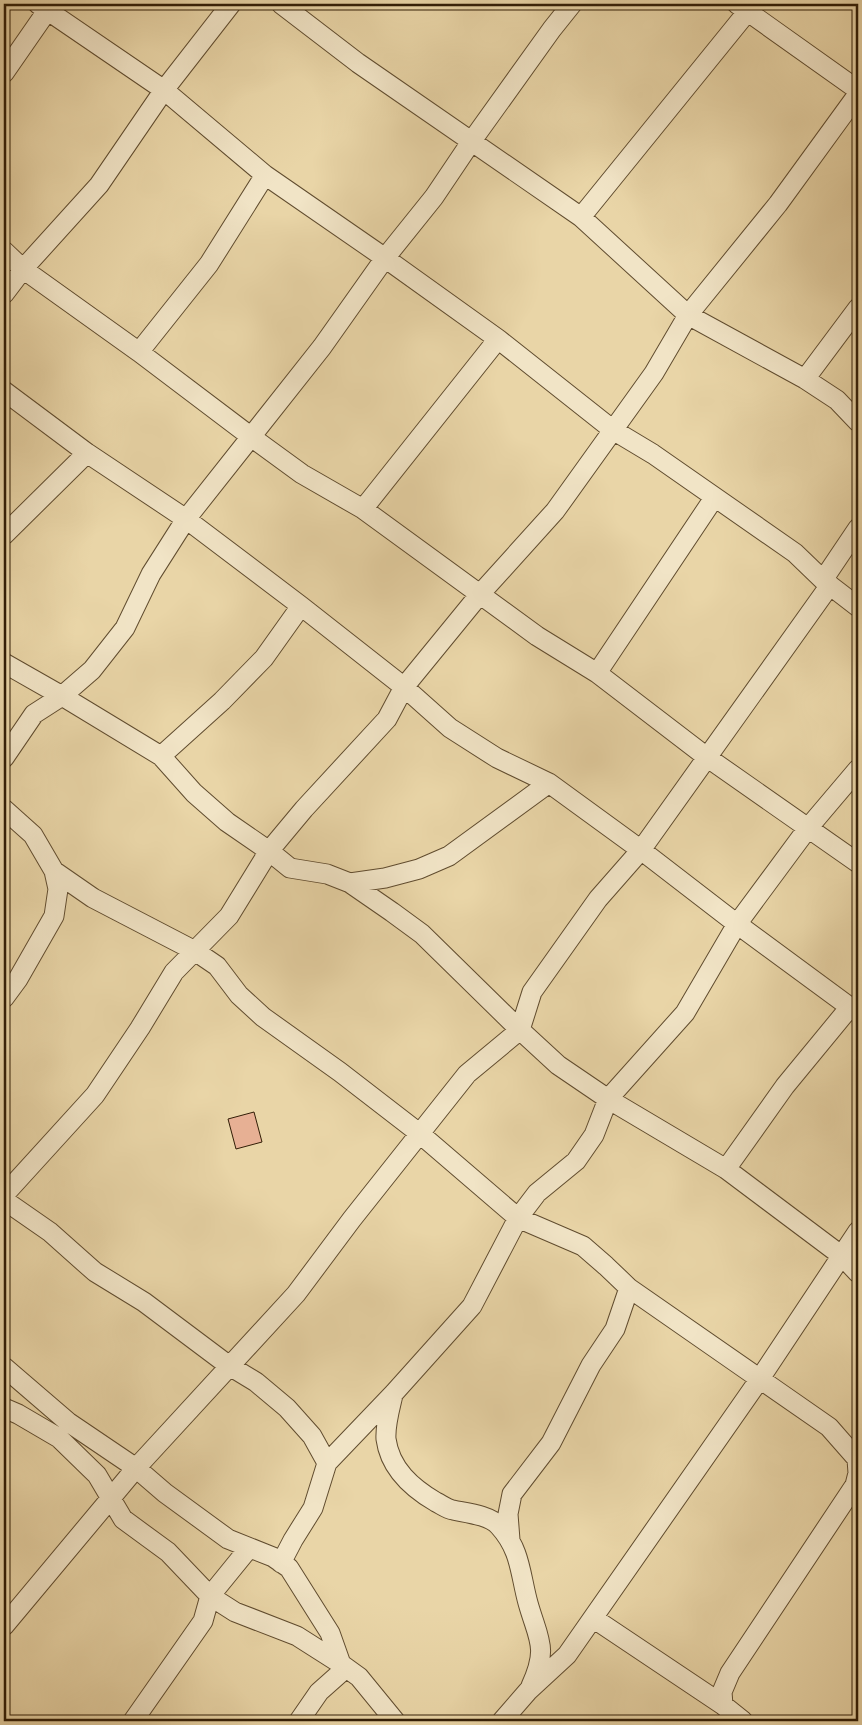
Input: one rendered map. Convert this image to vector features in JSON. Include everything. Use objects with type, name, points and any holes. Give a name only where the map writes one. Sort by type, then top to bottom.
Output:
[{"type":"street","points":[[4,294],[23,269],[99,185],[164,90],[231,4]]},
{"type":"street","points":[[280,4],[471,142],[581,217],[688,315],[805,380],[837,400],[858,422]]},
{"type":"street","points":[[4,758],[34,714],[62,696],[92,670],[125,628],[151,574],[186,519],[322,347],[385,258],[434,197],[471,142],[572,4]]},
{"type":"street","points":[[581,217],[743,7],[858,90]]},
{"type":"street","points":[[4,73],[43,8],[164,90],[265,175],[498,339],[613,430],[653,454],[795,553],[826,582],[858,607]]},
{"type":"street","points":[[4,1195],[94,1095],[140,1028],[174,972],[229,916],[269,851],[304,809],[387,719],[404,687],[480,594],[555,511],[654,373],[688,315],[778,204],[858,94]]},
{"type":"street","points":[[139,352],[209,264],[265,175]]},
{"type":"street","points":[[4,251],[23,269],[139,352],[302,474],[363,509],[537,636],[597,673],[708,758],[858,863]]},
{"type":"street","points":[[805,380],[858,308]]},
{"type":"street","points":[[363,509],[498,339]]},
{"type":"street","points":[[4,391],[87,454],[186,519],[404,687],[450,728],[497,758],[549,783],[854,1010],[785,1086],[726,1168]]},
{"type":"street","points":[[4,535],[87,454]]},
{"type":"street","points":[[597,673],[714,498]]},
{"type":"street","points":[[4,1626],[136,1468],[228,1365],[265,1329],[296,1294],[352,1218],[467,1074],[520,1030],[532,992],[598,899],[641,850],[708,758],[826,582],[858,528]]},
{"type":"street","points":[[161,756],[222,701],[264,658],[301,606]]},
{"type":"street","points":[[4,663],[161,756],[194,793],[227,822],[290,868],[327,874],[350,883],[422,934],[558,1065],[608,1099],[726,1168],[842,1256],[858,1273]]},
{"type":"street","points":[[281,1563],[313,1508],[327,1463],[394,1393],[472,1306],[518,1218],[537,1193],[576,1161],[594,1135],[608,1099],[685,1013],[737,924],[808,828],[858,769]]},
{"type":"street","points":[[350,883],[385,878],[419,870],[449,856],[549,783]]},
{"type":"street","points":[[4,810],[33,836],[54,871],[58,889],[54,916],[18,979],[4,998]]},
{"type":"street","points":[[54,871],[93,898],[195,951],[216,966],[239,995],[263,1017],[340,1072],[419,1134],[518,1218],[583,1246],[629,1288],[759,1380],[796,1402],[829,1427],[857,1459],[858,1473],[855,1485],[730,1672],[722,1692],[723,1705]]},
{"type":"street","points":[[4,1200],[50,1232],[95,1272],[144,1302],[228,1365],[256,1382],[287,1408],[312,1436],[327,1463]]},
{"type":"street","points":[[502,1721],[528,1691],[567,1654],[759,1380],[858,1231]]},
{"type":"street","points":[[510,1540],[508,1514],[512,1494],[552,1443],[591,1365],[615,1329],[629,1288]]},
{"type":"street","points":[[4,1367],[68,1422],[136,1468],[228,1539],[273,1557],[289,1568],[330,1633],[343,1666]]},
{"type":"street","points":[[394,1393],[388,1418],[386,1439],[394,1464],[406,1480],[423,1494],[451,1510],[474,1513],[498,1524],[510,1540],[519,1560],[528,1602],[538,1633],[541,1652],[536,1674],[528,1691]]},
{"type":"street","points":[[4,1408],[59,1438],[97,1475],[123,1519],[168,1552],[210,1596],[235,1612],[297,1636],[343,1666],[359,1677],[395,1721]]},
{"type":"street","points":[[133,1721],[203,1621],[210,1596],[249,1548]]},
{"type":"street","points":[[593,1618],[723,1705],[743,1721]]},
{"type":"street","points":[[299,1721],[319,1692],[343,1666]]},
{"type":"building","points":[[254,1112],[262,1142],[236,1149],[228,1119]]}]
